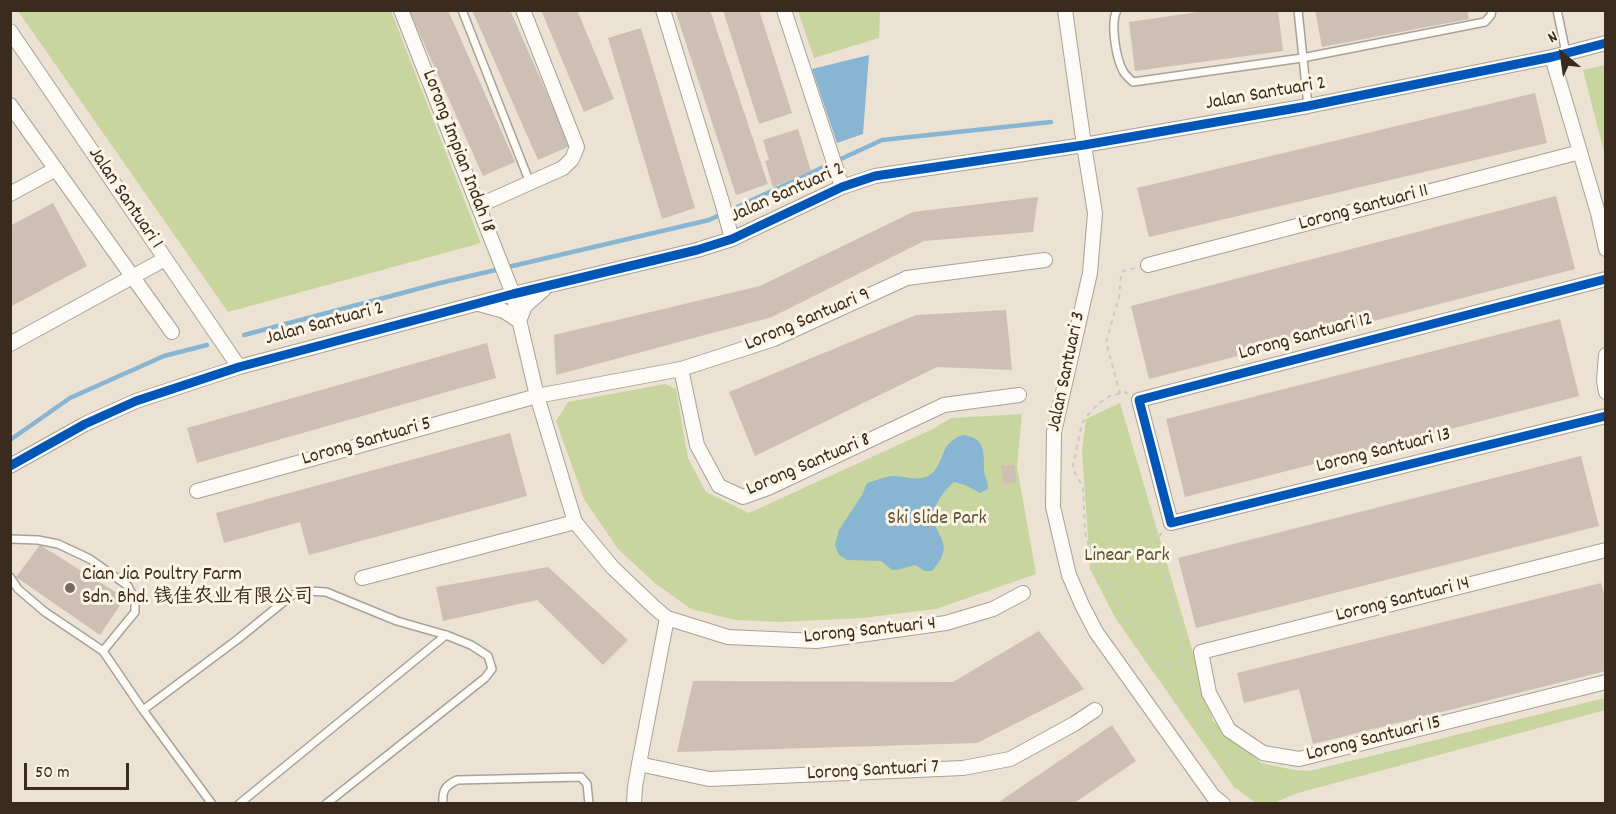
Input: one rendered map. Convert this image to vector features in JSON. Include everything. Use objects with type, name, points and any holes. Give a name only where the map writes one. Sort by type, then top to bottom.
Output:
[{"type":"street","name":"Lorong Impian Indah 18","points":[[401,10],[513,294]]},
{"type":"street","points":[[478,206],[563,168],[572,159],[577,147],[523,10]]},
{"type":"street","points":[[663,10],[730,234]]},
{"type":"street","points":[[784,10],[840,182]]},
{"type":"street","name":"Jalan Santuari 3","points":[[1065,10],[1095,213],[1090,273],[1054,432],[1053,507],[1069,574],[1096,632],[1214,796],[1223,804]]},
{"type":"street","name":"Jalan Santuari 1","points":[[10,31],[239,367]]},
{"type":"street","name":"Jalan Santuari 2","points":[[10,466],[85,424],[136,401],[239,367],[513,294],[697,250],[840,182],[1084,145],[1308,106],[1559,55],[1605,43]]},
{"type":"street","points":[[1559,55],[1580,152],[1598,213],[1605,249]]},
{"type":"street","points":[[10,105],[172,332]]},
{"type":"street","name":"Lorong Santuari 11","points":[[1148,265],[1580,152]]},
{"type":"street","points":[[10,194],[56,169]]},
{"type":"street","points":[[10,344],[165,259]]},
{"type":"street","name":"Lorong Santuari 9","points":[[537,396],[681,369],[774,339],[908,278],[1044,261]]},
{"type":"street","name":"Lorong Santuari 12","points":[[1139,400],[1605,279]]},
{"type":"street","points":[[477,304],[504,311],[519,321],[525,306],[547,286]]},
{"type":"street","name":"Lorong Santuari 4","points":[[513,294],[537,396],[575,522],[612,567],[654,608],[668,618],[728,637],[816,641],[946,623],[993,609],[1023,593]]},
{"type":"street","points":[[1605,355],[1605,392]]},
{"type":"street","name":"Lorong Santuari 8","points":[[681,369],[697,445],[718,486],[743,497],[768,488],[944,405],[1019,395]]},
{"type":"street","name":"Lorong Santuari 5","points":[[197,491],[537,396]]},
{"type":"street","points":[[1139,400],[1171,523]]},
{"type":"street","name":"Lorong Santuari 13","points":[[1171,523],[1605,416]]},
{"type":"street","points":[[362,578],[575,522]]},
{"type":"street","name":"Lorong Santuari 14","points":[[1201,652],[1605,550]]},
{"type":"street","points":[[634,804],[639,764],[668,618]]},
{"type":"street","name":"Lorong Santuari 15","points":[[1201,652],[1209,693],[1229,730],[1263,753],[1299,759],[1605,682]]},
{"type":"street","name":"Lorong Santuari 7","points":[[639,764],[710,779],[963,768],[1010,759],[1095,710]]},
{"type":"lane","points":[[462,10],[530,183]]},
{"type":"lane","points":[[1117,10],[1114,30],[1117,53],[1123,71],[1132,82],[1302,58],[1485,22],[1492,10]]},
{"type":"lane","points":[[1298,10],[1308,106]]},
{"type":"lane","points":[[1557,10],[1559,55]]},
{"type":"lane","points":[[10,539],[38,540],[58,544],[90,559],[128,586],[135,600],[135,612],[103,651]]},
{"type":"lane","points":[[10,577],[18,589],[45,612],[103,651],[212,804]]},
{"type":"lane","points":[[143,710],[238,639],[292,595],[309,591],[326,592],[397,621],[446,635],[471,645],[488,656],[492,669],[485,678],[326,804]]},
{"type":"lane","points":[[239,804],[446,635]]},
{"type":"lane","points":[[442,804],[442,792],[447,785],[457,780],[581,777],[587,784],[589,804]]},
{"type":"path","points":[[1120,394],[1106,342],[1119,297],[1121,275],[1148,265]]},
{"type":"path","points":[[1139,400],[1125,393],[1110,396],[1099,404],[1082,424],[1073,465],[1083,487],[1085,532],[1098,569],[1147,651],[1167,667],[1188,666],[1193,676]]},
{"type":"path","points":[[1171,523],[1157,538],[1184,646],[1180,665]]},
{"type":"path","points":[[1192,683],[1191,689],[1196,704],[1214,737],[1235,760],[1254,773],[1268,777],[1275,775],[1279,756]]},
{"type":"green space","points":[[18,11],[391,11],[481,243],[228,312]]},
{"type":"green space","points":[[798,11],[880,11],[879,38],[814,58]]},
{"type":"green space","points":[[1605,65],[1605,156],[1583,70]]},
{"type":"green space","name":"Ski Slide Park","points":[[665,384],[676,389],[688,458],[706,492],[749,513],[931,430],[951,418],[1022,414],[1017,467],[1036,574],[936,609],[862,618],[780,622],[735,620],[691,609],[656,584],[618,549],[584,499],[556,421],[568,402]]},
{"type":"green space","name":"Linear Park","points":[[1120,403],[1213,721],[1261,763],[1310,771],[1605,698],[1605,710],[1298,793],[1273,803],[1256,803],[1234,787],[1116,619],[1090,569],[1082,450],[1086,419]]},
{"type":"water","points":[[869,55],[863,134],[837,143],[812,69]]},
{"type":"water","points":[[962,435],[970,436],[982,446],[988,489],[980,493],[954,482],[943,494],[937,503],[932,519],[944,545],[944,551],[932,571],[925,571],[915,565],[892,570],[881,561],[847,560],[839,555],[835,545],[839,530],[862,495],[867,483],[891,476],[918,479],[927,477],[936,469],[945,448]]},
{"type":"building","points":[[409,10],[448,10],[515,162],[483,176]]},
{"type":"building","points":[[472,10],[510,10],[570,146],[538,160]]},
{"type":"building","points":[[541,10],[577,10],[614,99],[584,112]]},
{"type":"building","points":[[675,10],[710,10],[768,184],[736,195]]},
{"type":"building","points":[[723,10],[759,10],[792,113],[759,124]]},
{"type":"building","points":[[1212,10],[1278,10],[1283,51],[1135,71],[1129,22]]},
{"type":"building","points":[[1315,10],[1467,10],[1469,19],[1322,47]]},
{"type":"building","points":[[641,28],[695,208],[662,219],[608,38]]},
{"type":"building","points":[[1535,93],[1547,143],[1149,237],[1137,188]]},
{"type":"building","points":[[798,129],[811,171],[773,187],[765,161],[769,160],[763,140]]},
{"type":"building","points":[[1556,196],[1575,269],[1149,379],[1131,306]]},
{"type":"building","points":[[1038,197],[1033,232],[924,241],[772,317],[556,375],[554,335],[760,286],[913,212]]},
{"type":"building","points":[[53,203],[87,266],[10,307],[10,226]]},
{"type":"building","points":[[1006,310],[1012,370],[937,367],[755,456],[729,392],[916,315]]},
{"type":"building","points":[[1560,319],[1579,396],[1185,497],[1166,419]]},
{"type":"building","points":[[487,343],[496,378],[197,463],[187,428]]},
{"type":"building","points":[[510,433],[527,496],[309,555],[300,522],[224,543],[216,513]]},
{"type":"building","points":[[1581,456],[1599,526],[1196,628],[1178,558]]},
{"type":"building","points":[[1014,465],[1017,482],[1004,484],[1001,466]]},
{"type":"building","name":"Cian Jia Poultry Farm Sdn. Bhd. 钱佳农业有限公司","points":[[40,545],[125,598],[100,635],[16,577]]},
{"type":"building","points":[[548,567],[628,640],[603,665],[537,600],[443,621],[436,587]]},
{"type":"building","points":[[1601,583],[1606,601],[1606,671],[1313,744],[1299,689],[1244,703],[1237,673]]},
{"type":"building","points":[[1039,631],[1084,689],[977,743],[677,752],[693,681],[953,682]]},
{"type":"building","points":[[1112,725],[1136,761],[1073,804],[996,804]]},
{"type":"waterway","points":[[244,335],[440,283],[709,220],[882,140],[1051,122]]},
{"type":"waterway","points":[[10,440],[70,398],[164,356],[207,345]]},
{"type":"cycle path","points":[[10,466],[85,424],[136,401],[239,367],[513,294],[697,250],[732,239],[842,187],[875,176],[1084,145],[1308,106],[1552,57],[1606,43]]},
{"type":"cycle path","points":[[1606,279],[1139,400],[1171,523],[1606,416]]},
{"type":"place","name":"Cian Jia Poultry Farm Sdn. Bhd. 钱佳农业有限公司","points":[[70,588]]}]
